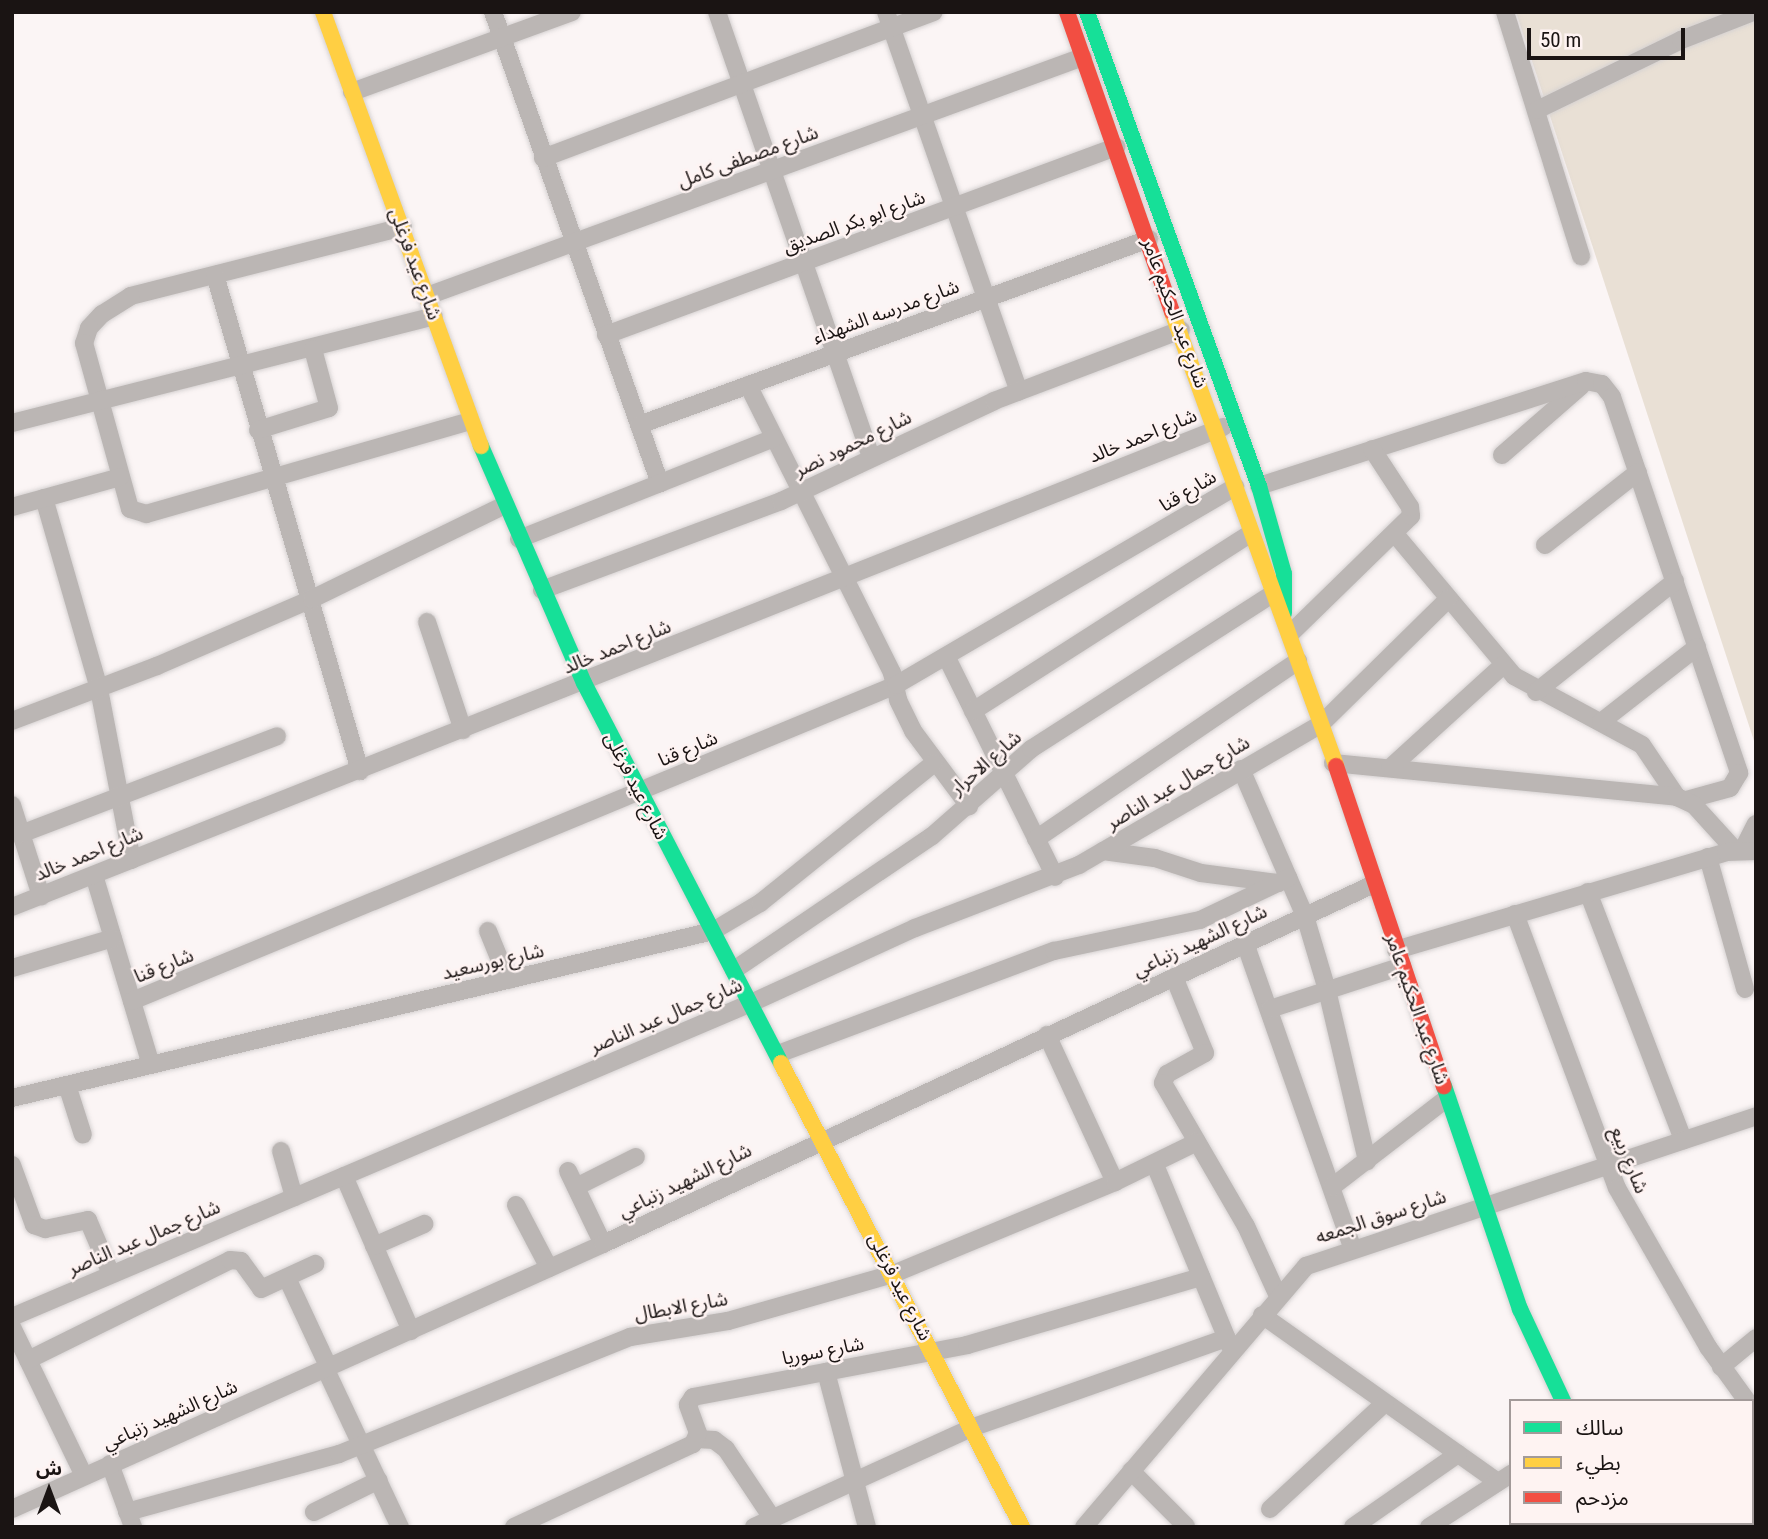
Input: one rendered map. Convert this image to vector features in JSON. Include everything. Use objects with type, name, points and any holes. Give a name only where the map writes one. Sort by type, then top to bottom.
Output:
[{"type":"street","name":"شارع عيد فرغلى","points":[[323,12],[403,227],[470,421],[519,539],[584,683],[639,793],[823,1138],[1021,1527]]},
{"type":"street","points":[[493,12],[572,243],[660,483]]},
{"type":"street","points":[[352,92],[572,12]]},
{"type":"street","points":[[717,12],[871,457]]},
{"type":"street","points":[[543,158],[742,84],[888,20],[934,12]]},
{"type":"street","name":"شارع عبد الحكيم عامر","points":[[1067,12],[1272,595],[1284,613]]},
{"type":"street","name":"شارع عبد الحكيم عامر","points":[[1087,12],[1259,486],[1284,574],[1284,613],[1298,661],[1399,958],[1520,1309],[1562,1399]]},
{"type":"street","points":[[1505,12],[1581,256]]},
{"type":"street","points":[[1537,110],[1681,40],[1753,12]]},
{"type":"street","points":[[888,20],[1019,391]]},
{"type":"street","name":"شارع مصطفى كامل","points":[[426,296],[1083,57]]},
{"type":"street","name":"شارع ابو بكر الصديق","points":[[606,335],[1116,147]]},
{"type":"street","points":[[403,227],[120,301],[89,328],[84,343],[130,509],[139,515],[470,421]]},
{"type":"street","name":"شارع مدرسه الشهداء","points":[[639,425],[1149,239]]},
{"type":"street","points":[[215,275],[239,368],[312,598],[360,771]]},
{"type":"street","points":[[12,423],[239,368],[434,316]]},
{"type":"street","name":"شارع محمود نصر","points":[[542,590],[802,493],[871,457],[1019,391],[1181,330]]},
{"type":"street","points":[[258,430],[329,408],[313,349]]},
{"type":"street","points":[[1502,455],[1586,382]]},
{"type":"street","points":[[1259,486],[1586,382],[1608,390],[1739,773],[1730,788],[1682,798],[1333,763]]},
{"type":"street","points":[[748,385],[845,579],[895,685],[900,706],[934,763],[969,806]]},
{"type":"street","name":"شارع احمد خالد","points":[[12,907],[584,683],[1236,422]]},
{"type":"street","points":[[519,539],[774,438]]},
{"type":"street","points":[[1290,634],[1395,534],[1412,512],[1372,449]]},
{"type":"street","points":[[1545,545],[1638,472]]},
{"type":"street","points":[[12,507],[120,477]]},
{"type":"street","name":"شارع قنا","points":[[132,1001],[895,685],[947,658],[1235,487]]},
{"type":"street","points":[[44,498],[99,689],[132,860]]},
{"type":"street","points":[[13,716],[99,689],[312,598],[505,505]]},
{"type":"street","points":[[973,711],[1250,534]]},
{"type":"street","points":[[1395,534],[1503,665],[1536,692],[1601,722],[1642,745],[1682,798],[1744,850]]},
{"type":"street","points":[[1536,692],[1675,581]]},
{"type":"street","name":"شارع الاحرار","points":[[734,970],[863,886],[969,806],[1003,773],[1049,737],[1272,595]]},
{"type":"street","name":"شارع جمال عبد الناصر","points":[[12,1317],[751,1003],[915,928],[1055,877],[1320,724],[1448,599]]},
{"type":"street","points":[[427,622],[463,730]]},
{"type":"street","points":[[1601,722],[1697,648]]},
{"type":"street","points":[[947,658],[1055,877]]},
{"type":"street","points":[[1036,839],[1298,661]]},
{"type":"street","points":[[1390,768],[1503,665]]},
{"type":"street","points":[[17,828],[120,796],[277,736]]},
{"type":"street","name":"شارع بورسعيد","points":[[12,1098],[713,931],[760,903],[934,763]]},
{"type":"street","points":[[1241,769],[1283,880],[1305,916],[1327,990],[1367,1161]]},
{"type":"street","points":[[12,805],[17,828],[41,896]]},
{"type":"street","points":[[1744,850],[1756,824]]},
{"type":"street","points":[[1270,1009],[1327,990],[1399,958],[1515,915],[1709,857],[1744,850]]},
{"type":"street","points":[[1103,851],[1155,858],[1201,873],[1283,880]]},
{"type":"street","points":[[1709,857],[1745,989]]},
{"type":"street","points":[[94,875],[151,1065]]},
{"type":"street","points":[[778,1054],[1054,951],[1200,920],[1283,880]]},
{"type":"street","name":"شارع الشهيد زنباعي","points":[[12,1510],[603,1244],[823,1138],[1374,884]]},
{"type":"street","points":[[1588,892],[1683,1140]]},
{"type":"street","name":"شارع ربيع","points":[[1515,915],[1607,1165],[1638,1231],[1721,1367],[1745,1399]]},
{"type":"street","points":[[488,930],[508,981]]},
{"type":"street","points":[[12,968],[113,938]]},
{"type":"street","points":[[1245,943],[1353,1248]]},
{"type":"street","points":[[1174,977],[1205,1053],[1167,1074],[1163,1083],[1245,1226],[1278,1296]]},
{"type":"street","points":[[1047,1035],[1115,1182]]},
{"type":"street","points":[[67,1085],[83,1135]]},
{"type":"street","points":[[1332,1187],[1447,1098]]},
{"type":"street","name":"شارع سوق الجمعه","points":[[1084,1527],[1230,1344],[1262,1315],[1306,1266],[1353,1248],[1756,1116]]},
{"type":"street","name":"شارع الابطال","points":[[130,1519],[362,1445],[630,1337],[728,1321],[893,1274],[1155,1165],[1197,1142]]},
{"type":"street","points":[[281,1151],[294,1197]]},
{"type":"street","points":[[603,1244],[572,1179],[636,1157]]},
{"type":"street","points":[[12,1165],[34,1226],[45,1229],[88,1220],[111,1274]]},
{"type":"street","points":[[754,1527],[852,1479],[971,1428],[1230,1344],[1155,1165]]},
{"type":"street","points":[[344,1176],[411,1331]]},
{"type":"street","points":[[516,1205],[548,1268]]},
{"type":"street","points":[[374,1247],[424,1224]]},
{"type":"street","points":[[28,1360],[230,1260],[241,1261],[257,1289],[315,1264]]},
{"type":"street","name":"شارع سوريا","points":[[697,1439],[688,1405],[690,1398],[933,1352],[1201,1277]]},
{"type":"street","points":[[287,1278],[400,1527]]},
{"type":"street","points":[[1262,1315],[1458,1454],[1504,1478],[1429,1527]]},
{"type":"street","points":[[12,1327],[84,1476]]},
{"type":"street","points":[[1721,1367],[1756,1338]]},
{"type":"street","points":[[826,1372],[852,1479],[867,1527]]},
{"type":"street","points":[[1270,1509],[1385,1403]]},
{"type":"street","points":[[514,1527],[697,1439],[714,1440],[726,1449],[772,1518]]},
{"type":"street","points":[[1353,1527],[1458,1454]]},
{"type":"street","points":[[110,1464],[130,1519]]},
{"type":"street","points":[[1131,1471],[1186,1526]]},
{"type":"street","points":[[314,1512],[379,1480]]},
{"type":"shaded area","points":[[1516,12],[1756,12],[1756,747]]},
{"type":"traffic: fast","points":[[1087,12],[1259,486],[1284,574],[1284,613]]},
{"type":"traffic: fast","points":[[481,446],[584,683],[781,1063]]},
{"type":"traffic: fast","points":[[1444,1086],[1520,1309],[1562,1399]]},
{"type":"traffic: slow","points":[[323,12],[481,446]]},
{"type":"traffic: slow","points":[[1172,312],[1336,766]]},
{"type":"traffic: slow","points":[[781,1063],[1022,1527]]},
{"type":"traffic: jam","points":[[1067,12],[1172,312]]},
{"type":"traffic: jam","points":[[1336,766],[1444,1086]]}]
